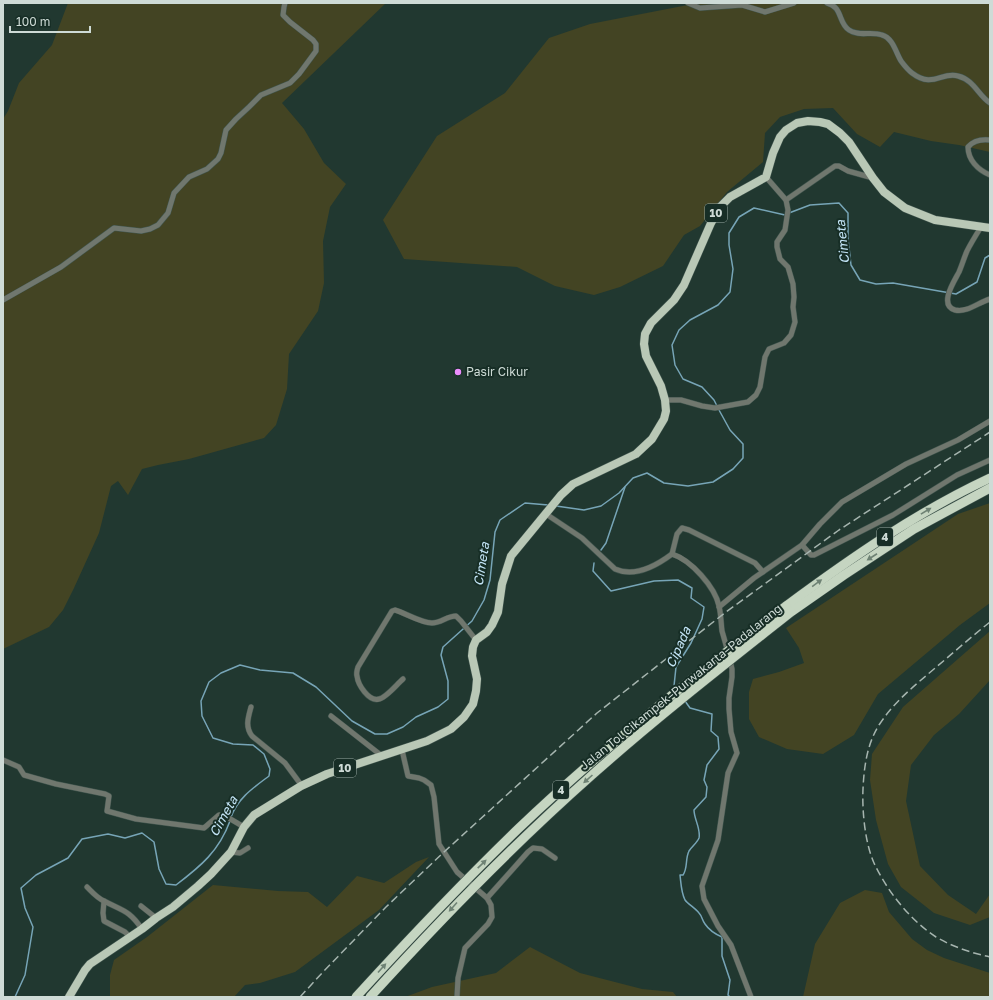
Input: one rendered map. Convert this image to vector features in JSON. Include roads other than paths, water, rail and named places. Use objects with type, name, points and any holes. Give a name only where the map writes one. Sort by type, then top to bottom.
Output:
[{"type":"highway","points":[[766,177],[773,153],[780,137],[786,130],[797,123],[808,121],[828,124],[849,142],[872,178],[884,192],[905,208],[935,220],[990,228]]},
{"type":"highway","name":"10","points":[[69,997],[84,970],[90,964],[174,907],[211,874],[231,852],[244,827],[254,815],[302,786],[327,774],[427,742],[451,729],[464,717],[471,708],[476,691],[477,680],[472,656],[474,637],[487,632],[495,619],[499,606],[502,584],[511,556],[548,512],[560,495],[573,484],[636,454],[652,439],[664,419],[666,411],[665,400],[660,386],[646,356],[644,344],[645,334],[651,323],[674,300],[684,285],[719,208],[730,197],[766,177]]},
{"type":"highway","name":"Jalan Tol Cikampek–Purwakarta–Padalarang","points":[[370,997],[462,898],[576,789],[828,575],[885,536],[938,504],[990,478]]},
{"type":"highway","name":"Jalan Tol Cikampek–Purwakarta–Padalarang","points":[[356,997],[463,883],[556,794],[658,705],[789,609],[914,529],[990,488]]},
{"type":"street","points":[[3,300],[61,267],[116,227],[141,231],[158,225],[168,213],[174,193],[189,177],[207,169],[218,159],[221,153],[226,130],[261,95],[290,83],[299,74],[316,51],[316,44],[313,40],[290,22],[284,15],[285,3]]},
{"type":"street","points":[[688,3],[700,8],[742,6],[765,12],[794,3]]},
{"type":"street","points":[[827,3],[831,4],[838,10],[844,24],[848,29],[856,34],[868,33],[883,35],[890,40],[901,62],[919,78],[933,80],[952,74],[959,76],[977,88],[990,103]]},
{"type":"street","points":[[990,140],[982,139],[974,142],[968,147],[968,152],[971,159],[978,167],[990,175]]},
{"type":"street","points":[[786,200],[835,166],[839,166],[848,172],[872,178]]},
{"type":"street","points":[[665,400],[681,400],[715,408],[748,402],[756,395],[760,387],[765,357],[769,349],[784,343],[791,335],[795,322],[793,307],[793,284],[788,267],[780,260],[777,247],[777,242],[785,230],[788,210],[786,200],[766,177]]},
{"type":"street","points":[[981,227],[967,250],[950,290],[948,303],[954,310],[964,310],[990,299]]},
{"type":"street","points":[[719,607],[763,572],[802,545],[842,502],[906,464],[958,440],[990,422]]},
{"type":"street","points":[[802,545],[811,555],[814,555],[893,515],[957,475],[990,460]]},
{"type":"street","points":[[548,512],[582,538],[615,569],[621,571],[629,573],[646,569],[659,563],[672,554],[677,534],[682,528],[690,530],[755,563],[763,572]]},
{"type":"street","points":[[672,554],[686,560],[696,570],[710,589],[719,607],[722,630],[732,669],[729,709],[731,732],[737,753],[728,773],[718,840],[702,886],[704,899],[718,926],[731,945],[750,997]]},
{"type":"street","points":[[403,679],[383,698],[376,700],[371,699],[368,696],[358,681],[356,675],[358,667],[390,614],[395,610],[431,623],[441,621],[451,616],[456,616],[462,621],[474,637]]},
{"type":"street","points":[[251,708],[248,723],[249,732],[285,763],[302,786]]},
{"type":"street","points":[[331,716],[382,756]]},
{"type":"street","points":[[402,750],[408,776],[424,780],[431,785],[434,797],[439,844],[457,872],[487,898],[491,905],[492,917],[488,924],[465,948],[458,978],[456,995],[458,997]]},
{"type":"street","points":[[3,760],[19,767],[24,775],[109,796],[107,811],[130,818],[204,828],[219,815],[227,817],[244,827]]},
{"type":"street","points":[[231,852],[240,853],[248,848]]},
{"type":"street","points":[[487,898],[533,848],[542,849],[555,858]]},
{"type":"street","points":[[87,887],[104,901],[118,907],[132,916],[142,930]]},
{"type":"street","points":[[104,901],[104,921],[125,932],[130,937]]},
{"type":"street","points":[[141,906],[156,918]]},
{"type":"waterway","name":"Cimeta","points":[[789,213],[810,205],[839,203],[848,213],[848,239],[851,265],[860,280],[876,284],[893,283],[956,294],[977,282],[985,258],[990,255]]},
{"type":"waterway","name":"Cimeta","points":[[717,406],[714,400],[702,387],[683,379],[675,365],[672,345],[679,330],[690,320],[718,305],[730,292],[733,269],[729,245],[729,233],[739,217],[754,208],[785,215]]},
{"type":"waterway","name":"Cimeta","points":[[556,506],[584,510],[601,506],[619,493],[633,478],[647,473],[664,483],[688,486],[713,482],[733,469],[743,458],[743,444],[730,430],[719,410]]},
{"type":"waterway","name":"Cipada","points":[[601,550],[606,543],[625,487]]},
{"type":"waterway","name":"Cimeta","points":[[231,817],[242,799],[269,776],[270,769],[264,754],[253,745],[233,744],[213,738],[202,716],[201,701],[209,682],[221,673],[240,665],[260,670],[293,673],[316,687],[352,721],[375,734],[387,734],[403,727],[416,717],[438,707],[448,699],[448,681],[441,655],[443,647],[472,621],[484,600],[490,580],[495,532],[500,520],[525,503],[548,505]]},
{"type":"waterway","name":"Cipada","points":[[594,563],[593,571],[611,591],[654,581],[678,580],[692,588],[691,598],[704,607],[702,619],[691,643],[676,667],[674,686],[676,688]]},
{"type":"waterway","name":"Cipada","points":[[685,701],[690,708],[712,714],[711,731],[718,737],[719,749],[707,765],[704,780],[707,787],[706,797],[694,810],[699,831],[699,838],[689,851],[685,872],[683,875],[680,875],[681,888],[685,900],[696,909],[708,928],[722,937],[722,956],[730,980],[728,995],[730,997]]},
{"type":"waterway","name":"Cimeta","points":[[15,997],[25,975],[33,927],[25,908],[21,888],[36,875],[68,858],[82,839],[108,834],[125,838],[142,833],[154,842],[159,869],[166,884],[176,885],[201,864],[215,849],[226,832],[230,821]]},
{"type":"railway","points":[[300,997],[386,907],[444,852],[597,713],[726,612],[839,530],[990,432]]},
{"type":"railway","points":[[990,622],[912,688],[885,717],[875,732],[869,748],[864,772],[863,789],[864,817],[868,846],[879,874],[892,894],[917,922],[936,937],[949,944],[976,954],[990,957]]},
{"type":"place","name":"Pasir Cikur","points":[[458,372]]}]
